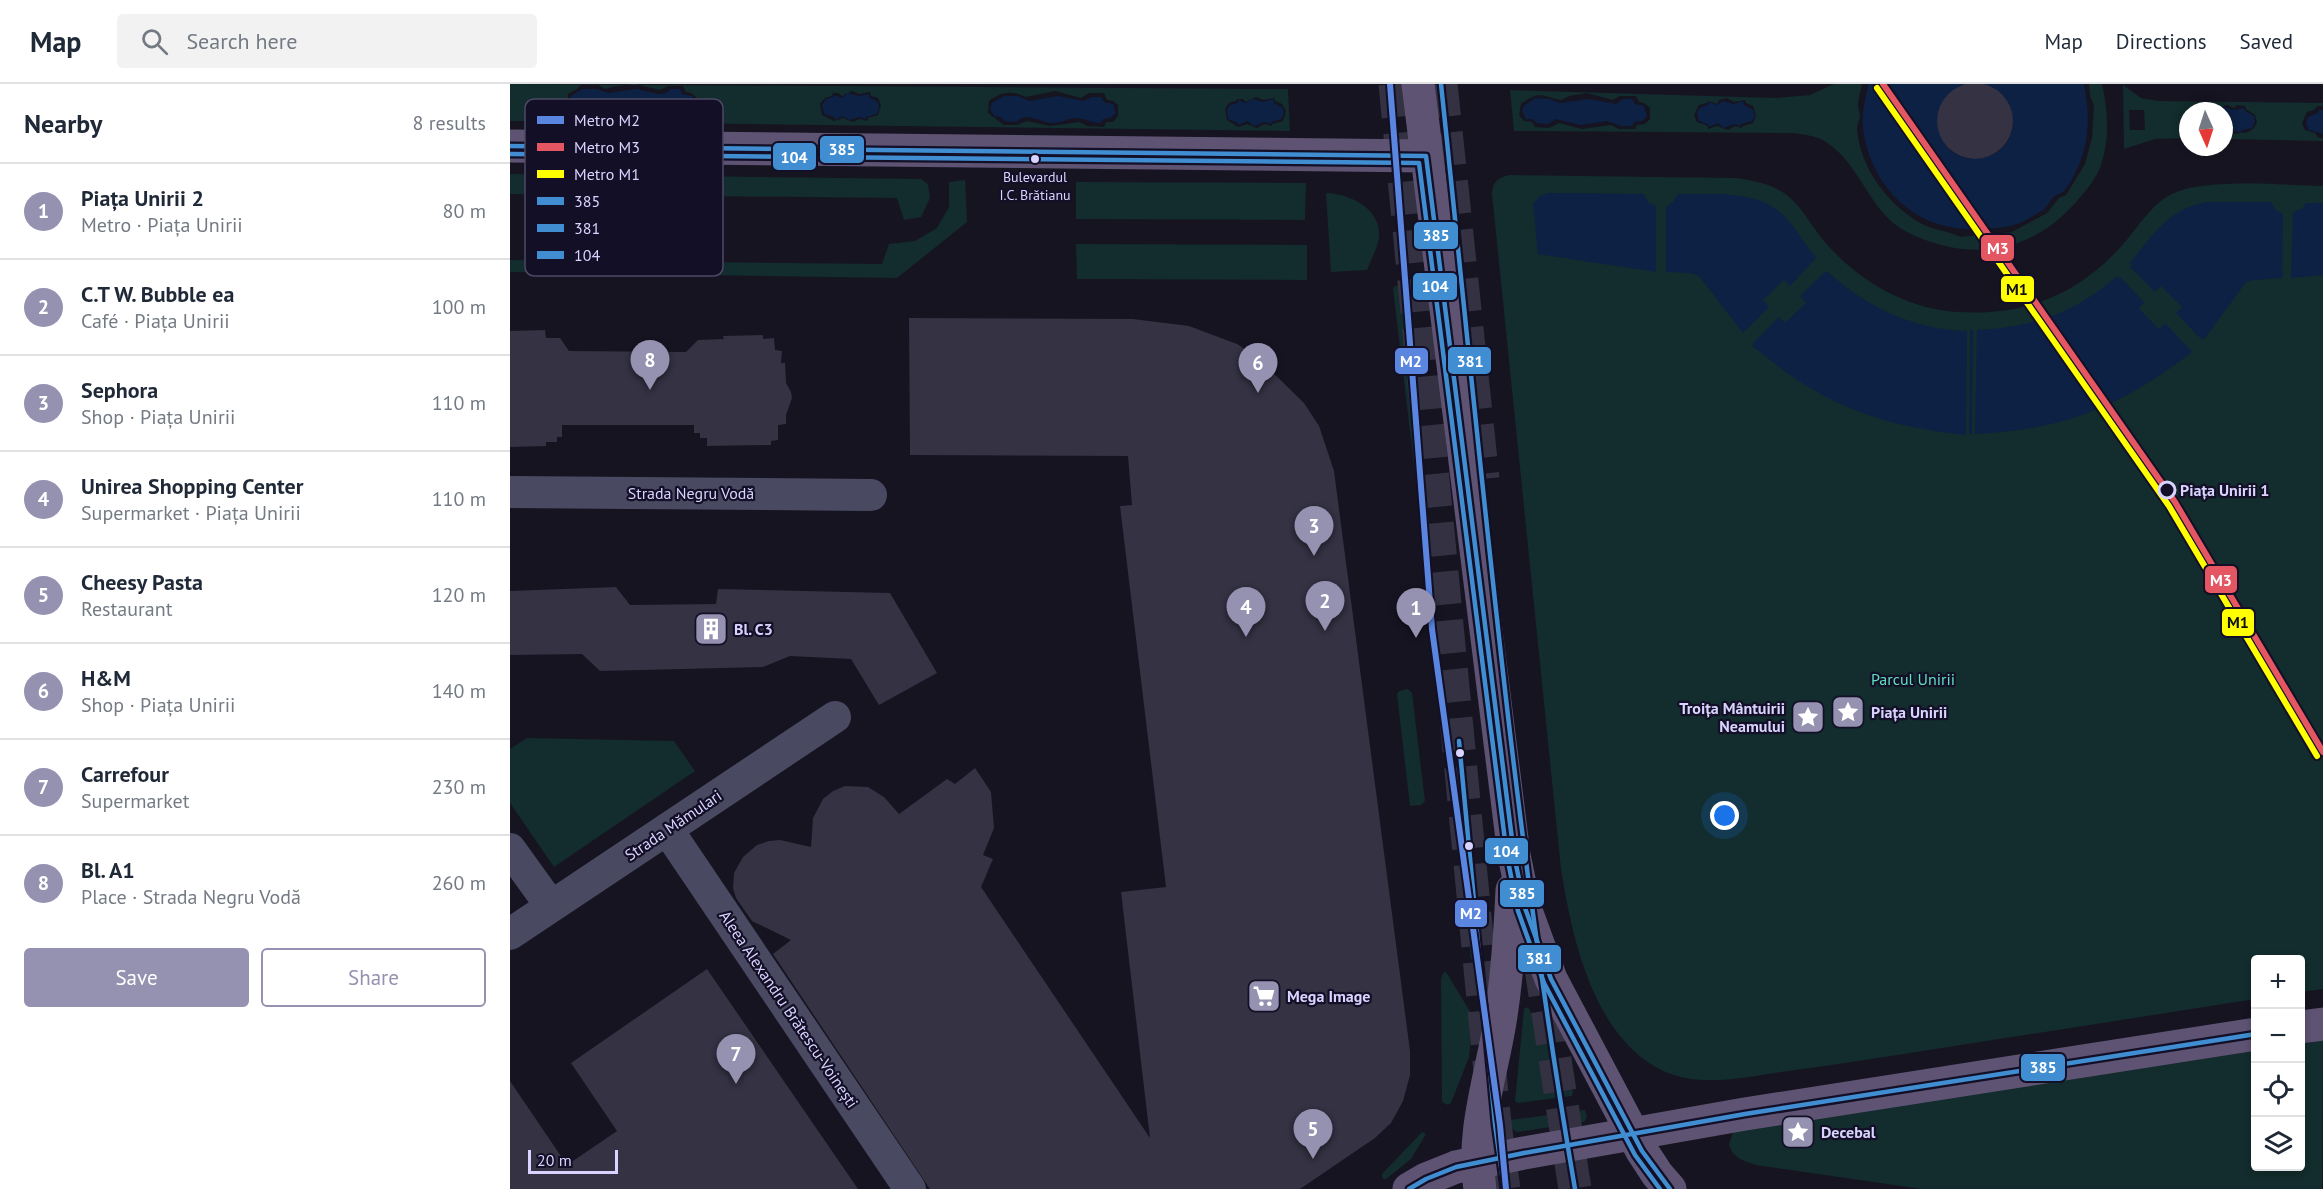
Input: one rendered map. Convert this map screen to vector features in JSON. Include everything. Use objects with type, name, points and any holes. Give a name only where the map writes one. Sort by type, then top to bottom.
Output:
[{"type":"main road","points":[[1418,84],[1514,855],[1525,908],[1551,979],[1632,1134],[1670,1189]]},
{"type":"main road","points":[[510,146],[525,146]]},
{"type":"main road","points":[[723,148],[1426,156]]},
{"type":"main road","points":[[1478,1176],[1479,1132],[1500,1020],[1511,915],[1514,855]]},
{"type":"main road","points":[[2305,1026],[2323,1024]]},
{"type":"main road","points":[[1410,1189],[1440,1173],[1478,1176],[1632,1134],[1756,1112],[2251,1035]]},
{"type":"street","name":"Strada Negru Vodă","points":[[510,492],[871,495]]},
{"type":"street","name":"Strada Mămulari","points":[[510,934],[835,717]]},
{"type":"street","name":"Aleea Alexandru Brătescu-Voinești","points":[[667,829],[910,1189]]},
{"type":"street","points":[[510,849],[551,906]]},
{"type":"green space","points":[[510,84],[628,85],[605,89],[598,85],[581,85],[568,94],[568,99],[525,99],[525,121],[510,121]]},
{"type":"green space","points":[[1834,84],[1862,84],[1858,106],[1859,144],[1878,184],[1898,207],[1922,224],[1961,237],[2012,232],[2047,213],[2059,198],[2066,195],[2085,164],[2092,138],[2094,106],[2089,84],[2102,84],[2107,114],[2106,145],[2094,180],[2076,202],[2039,233],[2019,243],[1998,248],[1975,250],[1953,248],[1930,242],[1894,224],[1883,213],[1838,151],[1815,137],[1795,133],[1514,131],[1510,90],[1776,98],[1810,95]],"holes":[[[1587,93],[1613,100],[1620,96],[1636,96],[1639,102],[1650,108],[1650,119],[1645,124],[1637,125],[1635,129],[1619,129],[1611,125],[1582,129],[1559,123],[1549,128],[1535,127],[1532,122],[1524,121],[1519,115],[1521,104],[1532,97],[1541,95],[1561,100]],[[1727,98],[1734,102],[1745,100],[1753,106],[1756,116],[1753,123],[1742,128],[1735,126],[1728,130],[1717,126],[1708,129],[1708,126],[1697,122],[1694,115],[1699,105],[1708,101],[1717,104],[1719,100]]]},
{"type":"green space","points":[[638,85],[1288,89],[1290,131],[723,124],[723,99],[697,99],[691,93],[686,92],[683,86],[668,86],[660,90]],"holes":[[[852,91],[859,94],[870,92],[871,96],[878,98],[881,105],[878,115],[868,118],[867,121],[860,119],[853,122],[843,118],[834,121],[822,115],[820,104],[825,98],[832,96],[833,93],[842,96]],[[1055,91],[1081,98],[1089,93],[1104,93],[1107,100],[1118,105],[1118,116],[1113,122],[1106,122],[1104,127],[1087,126],[1079,122],[1050,126],[1027,121],[1017,125],[1004,125],[988,113],[989,101],[1007,93],[1026,97]],[[1256,97],[1263,100],[1274,98],[1282,104],[1286,111],[1283,121],[1272,124],[1272,126],[1264,124],[1257,128],[1247,124],[1238,127],[1227,120],[1225,109],[1229,103],[1237,99],[1243,99],[1246,102]]]},
{"type":"green space","points":[[2123,85],[2141,98],[2159,101],[2323,103],[2323,106],[2317,106],[2314,110],[2307,112],[2302,123],[2305,130],[2315,133],[2319,138],[2323,138],[2323,141],[2233,139],[2233,134],[2250,131],[2257,122],[2255,115],[2245,106],[2237,105],[2234,108],[2233,102],[2179,102],[2179,138],[2155,139],[2124,149]],"holes":[[[2129,110],[2144,110],[2145,130],[2130,130]]]},
{"type":"green space","points":[[510,174],[525,174],[525,194],[510,194]]},
{"type":"green space","name":"Parcul Unirii","points":[[1510,175],[1735,178],[1758,182],[1787,195],[1824,241],[1864,278],[1910,302],[1959,312],[2007,310],[2050,298],[2070,288],[2107,261],[2152,209],[2166,197],[2188,188],[2226,184],[2323,186],[2323,989],[2305,991],[2305,955],[2251,955],[2251,1000],[1724,1080],[1695,1079],[1668,1073],[1643,1058],[1622,1038],[1605,1013],[1591,986],[1580,956],[1561,869],[1492,194],[1493,186],[1502,177]]},
{"type":"green space","points":[[723,177],[921,179],[928,184],[930,198],[921,217],[904,220],[897,198],[723,196]]},
{"type":"green space","points":[[965,180],[967,222],[897,278],[723,275],[723,262],[882,264],[889,244],[915,241],[937,228],[949,207],[949,182]]},
{"type":"green space","points":[[1076,182],[1306,183],[1305,220],[1076,219]]},
{"type":"green space","points":[[1326,193],[1355,200],[1370,211],[1376,219],[1379,238],[1367,270],[1331,272]]},
{"type":"green space","points":[[1076,244],[1307,245],[1307,280],[1077,279]]},
{"type":"green space","points":[[510,260],[525,260],[525,272],[510,272]]},
{"type":"green space","points":[[1395,286],[1401,289],[1432,547],[1424,548],[1393,289]]},
{"type":"green space","points":[[1408,689],[1412,693],[1425,801],[1421,805],[1410,806],[1397,694],[1399,691]]},
{"type":"green space","points":[[527,738],[674,741],[695,771],[554,867],[510,803],[510,749]]},
{"type":"green space","points":[[1463,828],[1473,909],[1473,958],[1471,959],[1455,829]]},
{"type":"green space","points":[[1446,972],[1471,1013],[1473,1021],[1469,1057],[1451,1103],[1448,1105],[1442,1102],[1441,979],[1443,973]]},
{"type":"green space","points":[[1528,1007],[1573,1092],[1572,1096],[1518,1103],[1515,1101],[1524,1009]]},
{"type":"green space","points":[[2323,1034],[2322,1189],[1922,1189],[1756,1165],[1736,1156],[1729,1144],[1734,1130],[2251,1045],[2251,1171],[2305,1171],[2305,1036]]},
{"type":"green space","points":[[1585,1110],[1587,1117],[1584,1122],[1517,1132],[1510,1128],[1510,1120]]},
{"type":"green space","points":[[1422,1132],[1426,1134],[1411,1159],[1383,1179],[1382,1174]]},
{"type":"water","points":[[1868,84],[1966,84],[1951,93],[1942,105],[1938,118],[1939,131],[1944,143],[1953,152],[1966,158],[1981,158],[1995,154],[2005,145],[2011,135],[2013,122],[2011,110],[2005,99],[1995,90],[1982,84],[2084,84],[2088,127],[2085,148],[2072,180],[2063,192],[2053,197],[2043,210],[2020,223],[1972,229],[1931,222],[1914,213],[1898,200],[1885,185],[1875,168],[1867,149],[1863,128],[1863,111]]},
{"type":"water","points":[[1979,85],[2001,96],[2010,111],[2010,127],[2002,142],[1990,153],[1974,157],[1958,153],[1944,138],[1938,118],[1940,109],[1951,95]],"holes":[[[1971,112],[1980,114],[1984,119],[1982,128],[1975,131],[1969,130],[1966,126],[1966,117]]]},
{"type":"water","points":[[582,89],[597,89],[608,93],[636,89],[658,94],[666,93],[671,89],[680,89],[682,94],[692,96],[693,99],[570,99]]},
{"type":"water","points":[[848,93],[859,96],[868,94],[878,102],[877,114],[866,117],[866,119],[859,117],[850,120],[842,116],[835,120],[834,117],[824,114],[822,105],[826,99],[834,95],[842,98]]},
{"type":"water","points":[[1004,96],[1018,96],[1029,101],[1058,96],[1084,101],[1092,97],[1101,97],[1104,102],[1113,104],[1116,113],[1110,118],[1103,119],[1101,123],[1077,118],[1048,123],[1029,117],[1016,122],[1004,121],[1001,117],[994,116],[990,109],[992,103]]},
{"type":"water","points":[[1535,98],[1560,103],[1589,99],[1616,104],[1623,99],[1632,99],[1635,104],[1644,106],[1647,116],[1642,121],[1634,122],[1632,126],[1621,126],[1607,121],[1581,125],[1556,119],[1548,124],[1536,123],[1533,119],[1526,119],[1522,111],[1524,106]]},
{"type":"water","points":[[1253,99],[1263,102],[1273,99],[1274,103],[1283,108],[1284,114],[1281,119],[1270,124],[1264,122],[1254,126],[1247,121],[1239,125],[1228,119],[1227,110],[1230,105],[1238,103],[1238,100],[1246,103]]},
{"type":"water","points":[[1723,101],[1734,104],[1743,101],[1744,105],[1753,110],[1755,116],[1752,121],[1741,124],[1741,126],[1734,124],[1724,128],[1718,123],[1709,127],[1699,121],[1697,112],[1701,107],[1708,105],[1709,102],[1717,105]]},
{"type":"water","points":[[2244,108],[2254,116],[2255,122],[2252,128],[2242,130],[2241,133],[2233,131],[2233,110]]},
{"type":"water","points":[[2319,110],[2323,110],[2323,134],[2309,130],[2306,123],[2308,117],[2318,113]]},
{"type":"water","points":[[1548,193],[1644,194],[1648,202],[1656,206],[1656,272],[1538,254],[1533,204],[1539,197]]},
{"type":"water","points":[[1678,194],[1733,195],[1759,200],[1782,214],[1816,258],[1790,286],[1784,280],[1763,300],[1769,307],[1743,333],[1699,276],[1690,273],[1666,272],[1666,207]]},
{"type":"water","points":[[2207,202],[2270,202],[2276,210],[2283,214],[2282,278],[2246,282],[2205,338],[2201,339],[2176,313],[2182,307],[2161,286],[2155,292],[2130,267],[2132,265],[2130,263],[2163,224],[2182,210]]},
{"type":"water","points":[[2306,203],[2323,203],[2323,275],[2291,278],[2293,212],[2302,209]]},
{"type":"water","points":[[1825,272],[1858,296],[1892,314],[1929,326],[1967,331],[1966,435],[1886,421],[1849,408],[1804,384],[1752,346],[1779,317],[1785,323],[1806,303],[1800,296]]},
{"type":"water","points":[[2116,277],[2121,278],[2144,302],[2139,309],[2159,329],[2165,323],[2192,352],[2141,387],[2091,412],[2037,427],[1975,434],[1977,330],[2016,326],[2051,316],[2084,300]]},
{"type":"water","points":[[1970,330],[1973,330],[1972,434],[1969,434]]},
{"type":"building","points":[[1975,83],[1989,86],[2002,94],[2010,107],[2013,121],[2010,135],[2002,148],[1989,156],[1975,159],[1961,156],[1948,148],[1940,135],[1937,121],[1940,107],[1948,94],[1961,86]]},
{"type":"building","points":[[909,318],[1133,319],[1189,326],[1237,344],[1257,357],[1304,403],[1319,426],[1334,471],[1410,1051],[1410,1075],[1403,1101],[1391,1123],[1375,1138],[1300,1189],[930,1189],[773,954],[791,940],[752,921],[736,898],[733,888],[734,873],[743,857],[757,845],[769,841],[780,840],[811,847],[813,818],[823,799],[833,791],[845,786],[868,787],[884,797],[899,814],[947,779],[955,784],[975,768],[991,792],[994,828],[983,855],[993,859],[981,887],[1150,1138],[1121,892],[1166,887],[1120,506],[1132,505],[1128,456],[910,455]]},
{"type":"building","points":[[545,330],[546,338],[560,338],[569,351],[686,352],[698,340],[724,339],[723,336],[763,335],[763,339],[774,338],[775,350],[782,351],[781,363],[785,363],[786,383],[792,398],[786,415],[786,424],[778,425],[778,440],[771,441],[771,445],[707,446],[707,438],[700,438],[700,433],[694,433],[694,425],[562,425],[562,437],[557,437],[557,442],[546,442],[546,446],[510,447],[510,331]]},
{"type":"building","name":"Bl. C3","points":[[616,587],[630,605],[716,604],[718,589],[890,593],[937,673],[879,705],[851,659],[790,656],[763,667],[600,671],[582,654],[510,655],[510,591]]},
{"type":"building","points":[[707,969],[858,1189],[510,1189],[510,1081],[567,1165],[617,1131],[571,1063]]},
{"type":"tunnel","points":[[1395,84],[1495,1124],[1504,1189]]},
{"type":"tunnel","points":[[1441,84],[1483,479]]},
{"type":"tunnel","points":[[1540,962],[1575,1189]]},
{"type":"metro line","name":"M2","points":[[1390,84],[1432,629],[1500,1125],[1506,1189]]},
{"type":"metro line","name":"M3","points":[[1883,84],[2175,502],[2323,752]]},
{"type":"metro line","name":"M1","points":[[1877,88],[2169,506],[2317,756]]},
{"type":"transit line","name":"381","points":[[1441,84],[1515,776],[1553,1052],[1575,1189]]},
{"type":"transit line","name":"385","points":[[510,146],[525,146]]},
{"type":"transit line","name":"385","points":[[723,148],[1426,156],[1514,855],[1525,908],[1551,979],[1642,1151],[1670,1189]]},
{"type":"transit line","name":"104","points":[[510,154],[525,154]]},
{"type":"transit line","name":"104","points":[[723,156],[1419,163],[1507,856],[1518,911],[1544,983],[1635,1155],[1660,1189]]},
{"type":"transit line","name":"381","points":[[1459,741],[1495,1124],[1504,1189]]},
{"type":"transit line","name":"385","points":[[1409,1189],[1426,1179],[1456,1167],[1524,1153],[1745,1114],[2251,1035]]},
{"type":"place","name":"Bulevardul I.C. Brătianu","points":[[1035,159]]},
{"type":"place","name":"Bl. A1","points":[[650,390]]},
{"type":"place","name":"H&M","points":[[1258,393]]},
{"type":"place","name":"Piața Unirii 1","points":[[2167,490]]},
{"type":"place","name":"Sephora","points":[[1314,556]]},
{"type":"place","name":"Bl. C3","points":[[711,629]]},
{"type":"place","name":"C.T W. Bubble ea","points":[[1325,631]]},
{"type":"place","name":"Unirea Shopping Center","points":[[1246,637]]},
{"type":"place","name":"Piața Unirii 2","points":[[1416,638]]},
{"type":"place","name":"Piața Unirii","points":[[1848,712]]},
{"type":"place","name":"Troița Mântuirii Neamului","points":[[1808,717]]},
{"type":"place","name":"Mega Image","points":[[1264,996]]},
{"type":"place","name":"Carrefour","points":[[736,1084]]},
{"type":"place","name":"Decebal","points":[[1798,1132]]},
{"type":"place","name":"Cheesy Pasta","points":[[1313,1159]]}]
